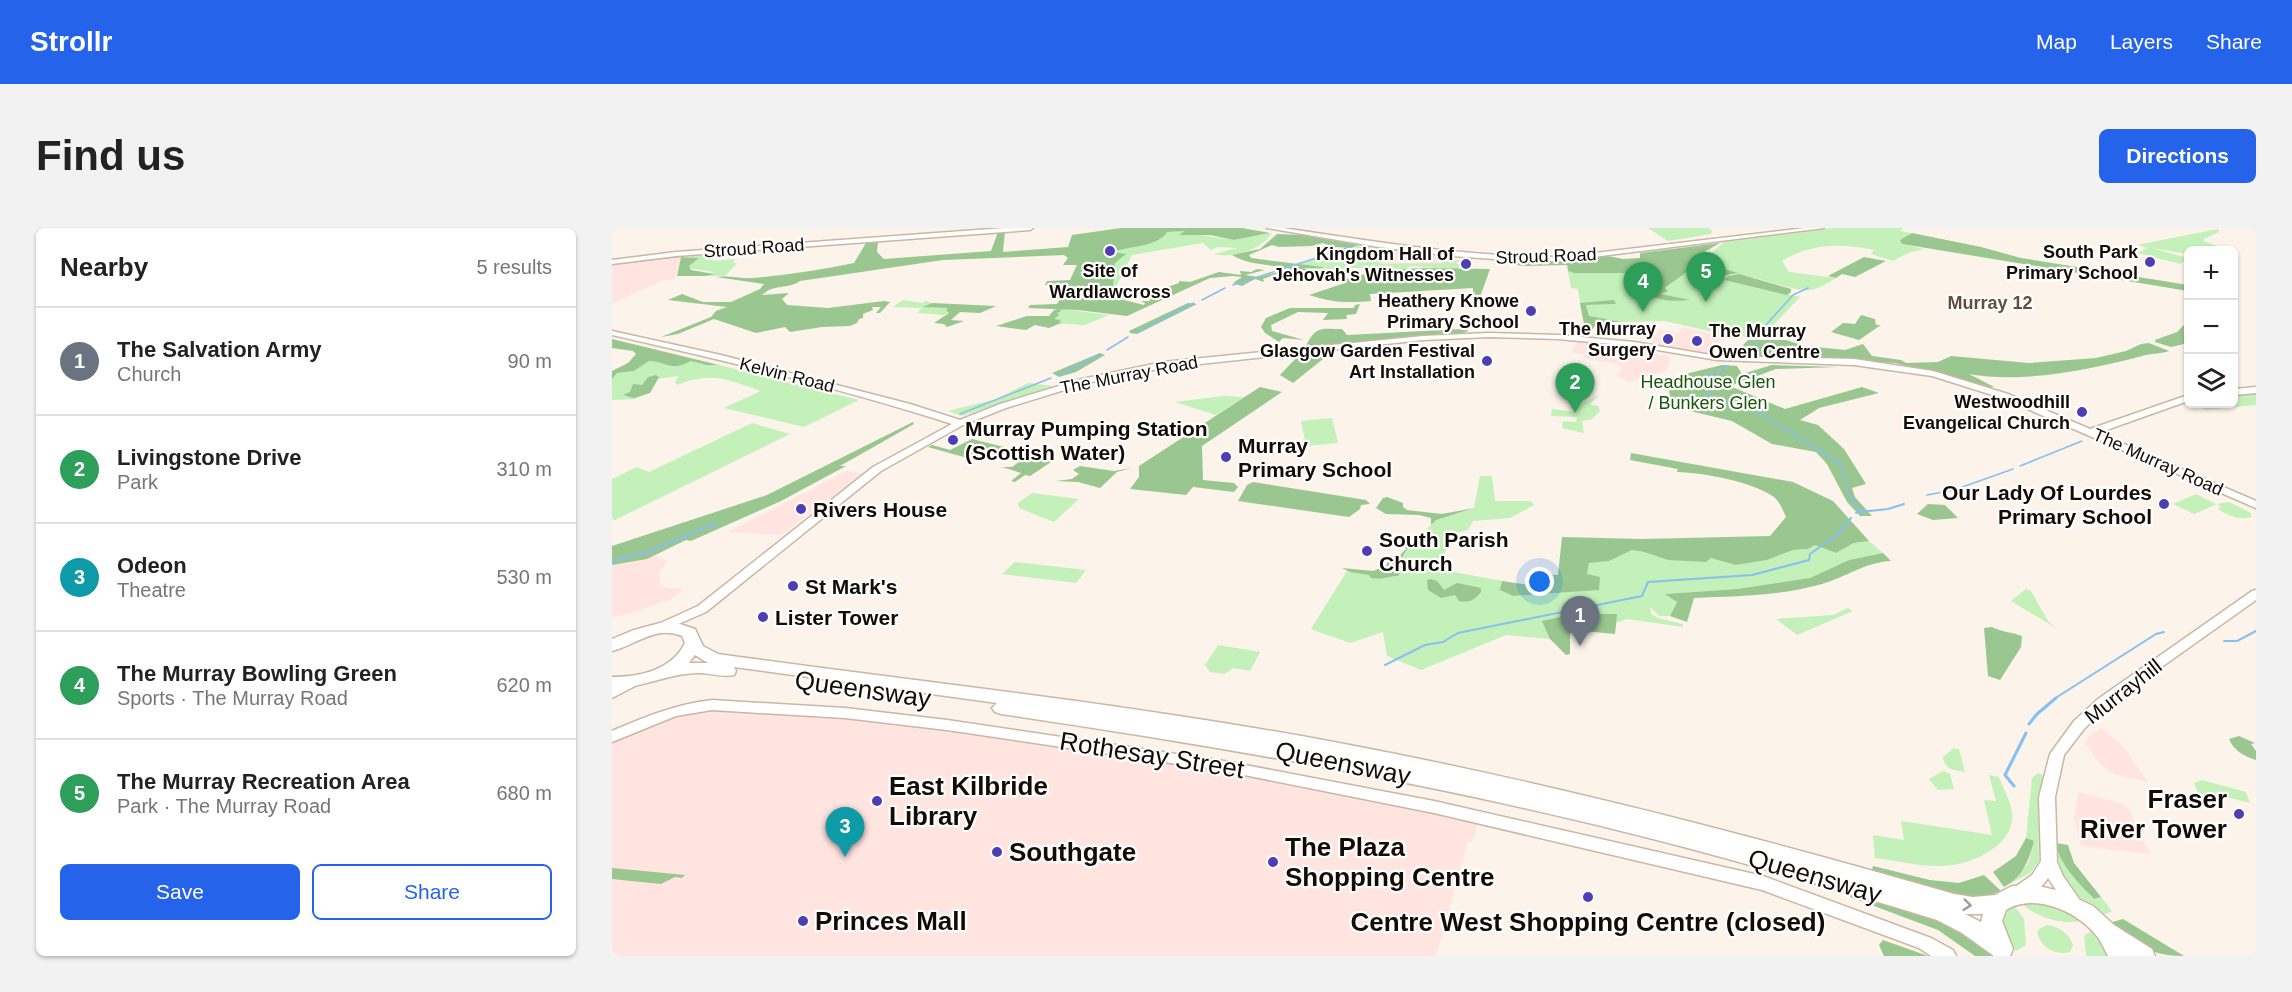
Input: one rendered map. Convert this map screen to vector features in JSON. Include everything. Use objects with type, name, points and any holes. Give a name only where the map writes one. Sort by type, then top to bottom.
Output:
[{"type":"highway","points":[[612,646],[620,640],[656,629],[676,628],[691,638],[686,656],[662,672],[634,681],[612,683]]},
{"type":"highway","name":"Queensway","points":[[691,638],[698,651],[714,659],[1106,711],[1271,737],[1401,762],[1675,825],[1960,904],[1973,906],[2000,902],[2021,892]]},
{"type":"highway","name":"Queensway","points":[[662,672],[705,668],[1005,709],[1212,739],[1397,773],[1626,825],[1813,875],[1942,913],[1970,926],[2001,947]]},
{"type":"highway","points":[[2021,892],[2049,895],[2096,922],[2144,956]]},
{"type":"highway","points":[[2000,902],[1992,920],[2001,947]]},
{"type":"highway","points":[[2096,922],[2119,956]]},
{"type":"street","name":"Stroud Road","points":[[612,262],[676,254],[1030,228]]},
{"type":"street","name":"Stroud Road","points":[[1270,228],[1454,255],[1519,260],[1561,259],[1821,228]]},
{"type":"street","points":[[1733,233],[1742,238]]},
{"type":"street","name":"Kelvin Road","points":[[612,333],[718,357],[917,409],[960,423]]},
{"type":"street","name":"The Murray Road","points":[[656,629],[702,609],[850,489],[892,460],[960,423],[1066,386],[1110,375],[1179,363],[1456,336],[1558,337],[1739,360],[1854,362],[1934,374],[1992,391],[2092,432],[2256,505]]},
{"type":"street","points":[[2238,392],[2256,390]]},
{"type":"street","points":[[2092,432],[2184,399]]},
{"type":"street","name":"Murrayhill","points":[[2096,922],[2057,880],[2049,862],[2047,797],[2053,763],[2057,754],[2079,725],[2103,702],[2256,594]]},
{"type":"street","name":"The Murray Road","points":[[691,638],[702,609]]},
{"type":"street","points":[[612,693],[634,681]]},
{"type":"street","name":"Rothesay Street","points":[[615,735],[667,712],[712,705],[845,713],[1084,744],[1264,773],[1434,807],[1726,873],[1763,883],[1856,916],[1925,943],[1947,956]]},
{"type":"street","points":[[2021,892],[2038,880],[2049,862]]},
{"type":"shaded area","points":[[1394,250],[1428,254],[1445,259],[1443,261],[1445,263],[1379,264]]},
{"type":"shaded area","points":[[681,257],[675,279],[661,281],[612,304],[612,264]]},
{"type":"shaded area","points":[[1683,327],[1724,339],[1714,352],[1706,353],[1649,345],[1660,330],[1678,333]]},
{"type":"shaded area","points":[[1578,342],[1668,356],[1671,360],[1666,371],[1628,382],[1616,375],[1622,368],[1617,364],[1583,358],[1585,355],[1572,352]]},
{"type":"shaded area","points":[[847,471],[862,474],[781,535],[728,532]]},
{"type":"shaded area","points":[[656,556],[668,562],[659,571],[661,587],[683,589],[670,600],[612,617],[612,565]]},
{"type":"shaded area","points":[[678,709],[786,709],[1084,744],[1480,817],[1472,842],[1468,841],[1436,956],[612,956],[612,739]]},
{"type":"shaded area","points":[[2101,728],[2121,744],[2148,782],[2116,775],[2101,765],[2085,743],[2089,736]]},
{"type":"shaded area","points":[[2079,792],[2123,804],[2130,811],[2140,837],[2151,854],[2081,846],[2074,817]]},
{"type":"green space","points":[[1121,228],[1242,228],[1270,233],[1234,240],[1210,235],[1179,235],[1185,231],[1167,232],[1157,241],[1113,252],[1126,254],[1115,263],[1112,297],[1144,305],[1145,303],[1141,301],[1150,301],[1149,297],[1159,297],[1154,293],[1170,292],[1162,289],[1179,283],[1179,281],[1190,282],[1219,272],[1241,275],[1240,271],[1265,270],[1245,275],[1258,277],[1291,269],[1254,263],[1232,255],[1260,249],[1277,234],[1302,235],[1358,245],[1352,248],[1333,247],[1323,243],[1312,246],[1279,247],[1272,245],[1249,255],[1251,258],[1322,267],[1324,268],[1301,268],[1328,274],[1332,272],[1323,271],[1347,269],[1326,277],[1301,272],[1290,276],[1279,273],[1263,279],[1264,282],[1255,279],[1242,286],[1233,283],[1242,277],[1210,278],[1127,316],[1078,310],[1028,308],[1030,305],[1057,304],[1068,285],[1045,285],[1047,281],[1070,280],[1077,265],[1063,265],[1068,258],[1064,255],[943,260],[800,281],[772,289],[762,295],[789,293],[782,299],[787,305],[828,308],[890,302],[880,313],[876,313],[881,307],[872,307],[873,310],[863,314],[863,318],[850,326],[790,332],[785,327],[756,333],[714,319],[678,334],[661,337],[711,317],[716,311],[727,307],[668,300],[682,294],[703,302],[731,302],[760,289],[764,284],[716,277],[766,277],[854,263],[866,243],[878,242],[877,252],[884,259],[991,251],[998,232],[1005,231],[1003,252],[1068,247],[1072,235]]},
{"type":"green space","points":[[1648,228],[1708,228],[1712,231],[1711,234],[1668,241]]},
{"type":"green space","points":[[1834,228],[1903,228],[1900,231],[1912,233],[1900,240],[1902,244],[1924,249],[1908,253],[1893,261],[1871,254],[1874,250],[1850,246],[1827,246],[1804,251],[1782,261],[1789,272],[1836,278],[1815,289],[1793,288],[1742,276],[1732,276],[1724,280],[1800,297],[1762,337],[1731,336],[1665,321],[1622,322],[1589,317],[1586,305],[1615,304],[1615,302],[1580,303],[1578,289],[1571,288],[1568,271],[1643,273],[1646,275],[1649,287],[1658,289],[1652,293],[1655,297],[1664,300],[1688,300],[1658,295],[1667,291],[1665,289],[1694,267],[1727,275],[1736,274],[1701,262],[1724,242]]},
{"type":"green space","points":[[2218,229],[2219,232],[2204,239],[2216,246],[2184,246],[2184,253],[2151,248],[2184,257],[2184,261],[2180,264],[2137,253],[2147,248],[2137,245]]},
{"type":"green space","points":[[1187,230],[1206,236],[1234,240],[1272,233],[1261,244],[1238,254],[1214,254],[1237,248],[1218,247],[1211,250],[1203,243],[1132,255],[1111,297],[1115,263],[1125,254],[1111,253],[1123,247],[1143,244],[1167,232]]},
{"type":"green space","points":[[1912,233],[2021,258],[2184,284],[2184,290],[1902,244],[1900,240]]},
{"type":"green space","points":[[1354,242],[1394,248],[1380,264],[1444,263],[1442,261],[1466,260],[1455,263],[1461,265],[1457,270],[1412,266],[1400,270],[1369,271],[1362,268],[1346,268],[1328,274],[1301,269],[1311,268],[1298,264],[1321,255],[1348,252],[1357,246]]},
{"type":"green space","points":[[1720,243],[1706,251],[1698,261],[1738,273],[1727,275],[1694,267],[1665,288],[1668,291],[1661,294],[1690,300],[1676,301],[1654,297],[1652,293],[1658,289],[1649,287],[1646,275],[1643,273],[1575,273],[1568,271],[1567,265],[1527,266],[1494,263],[1543,262],[1608,256],[1623,259],[1640,258],[1640,253]]},
{"type":"green space","points":[[681,255],[681,257],[612,265],[612,263]]},
{"type":"green space","points":[[704,256],[715,261],[735,259],[733,263],[737,263],[725,276],[706,276],[714,272],[688,268],[696,258],[688,257]]},
{"type":"green space","points":[[681,257],[699,258],[689,266],[691,270],[714,274],[677,276]]},
{"type":"green space","points":[[1864,257],[1886,261],[1855,277],[1842,274],[1836,278],[1828,276]]},
{"type":"green space","points":[[1490,269],[1480,297],[1473,296],[1473,288],[1370,294],[1371,301],[1355,302],[1333,301],[1309,295],[1345,283],[1329,279],[1331,277],[1353,279],[1373,270]]},
{"type":"green space","points":[[1739,274],[1791,289],[1791,292],[1787,295],[1724,280],[1729,276]]},
{"type":"green space","points":[[903,300],[922,303],[926,301],[932,303],[925,307],[949,308],[949,312],[944,315],[917,313],[922,308],[893,307]]},
{"type":"green space","points":[[1614,300],[1616,304],[1586,305],[1589,316],[1622,322],[1598,322],[1586,335],[1580,303]]},
{"type":"green space","points":[[932,303],[996,306],[980,313],[960,312],[951,320],[964,321],[947,327],[944,324],[934,323],[949,313],[946,310],[948,308],[923,307]]},
{"type":"green space","points":[[1188,303],[1197,304],[1137,334],[1129,331]]},
{"type":"green space","points":[[1360,304],[1356,314],[1346,315],[1347,319],[1323,320],[1328,313],[1298,312],[1271,325],[1272,331],[1304,340],[1283,338],[1279,342],[1265,333],[1261,327],[1266,318],[1290,308],[1354,308],[1355,305]]},
{"type":"green space","points":[[1056,308],[1109,315],[1085,325],[1056,323],[1053,319]]},
{"type":"green space","points":[[1060,309],[1061,311],[1057,313],[1059,315],[1054,319],[1063,322],[1049,328],[1035,325],[1026,330],[996,326],[1027,316],[1049,316],[1054,310]]},
{"type":"green space","points":[[1861,315],[1875,319],[1876,325],[1881,325],[1859,340],[1831,332],[1843,323],[1855,324]]},
{"type":"green space","points":[[1466,324],[1468,331],[1463,333],[1307,348],[1282,346],[1306,346],[1313,334],[1324,329],[1342,329],[1347,335],[1463,329]]},
{"type":"green space","points":[[2184,325],[2184,344],[2171,347],[2155,342],[2155,340],[2177,332]]},
{"type":"green space","points":[[612,339],[719,365],[706,365],[691,361],[674,366],[649,361],[634,371],[617,373],[612,379],[612,371],[628,363],[636,354],[633,351],[612,348]]},
{"type":"green space","points":[[1748,340],[1786,340],[1805,346],[1845,350],[1863,344],[1872,356],[1901,360],[1906,363],[1938,362],[1951,356],[2029,363],[2096,358],[2149,343],[2169,351],[2058,374],[1990,377],[1969,374],[1994,387],[1990,387],[1895,363],[1734,355]]},
{"type":"green space","points":[[1333,350],[1331,355],[1293,383],[1280,375],[1298,356],[1295,353]]},
{"type":"green space","points":[[1100,353],[1105,355],[1076,372],[1059,377],[1052,373]]},
{"type":"green space","points":[[649,361],[674,366],[691,361],[706,365],[719,365],[859,400],[804,427],[724,408],[761,391],[720,379],[700,378],[677,385],[675,382],[678,376],[658,379],[656,375],[642,385],[638,395],[644,395],[635,399],[612,400],[612,379],[617,373],[634,371]]},
{"type":"green space","name":"Headhouse Glen / Bunkers Glen","points":[[1722,365],[1737,366],[1742,374],[1772,365],[1838,367],[1776,369],[1730,386],[1785,409],[1862,387],[1879,393],[1819,408],[1800,420],[1818,425],[1844,449],[1866,484],[1852,488],[1855,497],[1872,516],[1860,516],[1847,502],[1827,464],[1816,452],[1772,444],[1732,421],[1690,411],[1676,404],[1670,397],[1669,391],[1682,380],[1681,375]]},
{"type":"green space","points":[[656,375],[659,377],[650,393],[634,398],[623,395],[630,392],[633,384],[642,385],[648,377]]},
{"type":"green space","points":[[1028,383],[1053,386],[962,416],[948,411],[996,399]]},
{"type":"green space","points":[[1260,387],[1282,392],[1202,446],[1203,480],[1234,483],[1238,487],[1234,492],[1193,487],[1186,495],[1130,489],[1139,477],[1139,466]]},
{"type":"green space","points":[[2256,394],[2256,405],[2238,407],[2238,396]]},
{"type":"green space","points":[[1599,395],[1590,404],[1598,406],[1600,411],[1592,419],[1582,421],[1584,433],[1562,428],[1563,421],[1576,422],[1577,417],[1551,416],[1552,409],[1575,412],[1581,404]]},
{"type":"green space","points":[[1223,396],[1244,397],[1216,415],[1175,402]]},
{"type":"green space","points":[[2201,408],[2225,408],[2205,410]]},
{"type":"green space","points":[[1332,418],[1338,443],[1306,446],[1301,421]]},
{"type":"green space","points":[[913,422],[914,424],[840,466],[846,466],[781,501],[691,541],[686,540],[647,559],[612,565],[612,546],[767,495]]},
{"type":"green space","points":[[752,423],[790,434],[615,520],[612,519],[612,479],[637,467],[649,472]]},
{"type":"green space","points":[[972,439],[1004,447],[978,461],[928,447],[932,445],[950,450]]},
{"type":"green space","points":[[1022,453],[1051,462],[1030,476],[1025,475],[1015,482],[1011,481],[1021,473],[1002,467],[1012,467],[1025,458],[1019,455]]},
{"type":"green space","points":[[1631,453],[1793,482],[1833,501],[1869,541],[1854,543],[1836,553],[1815,545],[1767,560],[1736,565],[1711,558],[1706,562],[1668,560],[1632,550],[1609,561],[1589,563],[1587,574],[1600,577],[1599,590],[1513,596],[1500,590],[1502,581],[1530,585],[1536,574],[1558,575],[1562,537],[1641,539],[1770,536],[1786,517],[1774,497],[1753,486],[1701,474],[1677,472],[1678,469],[1630,460]]},
{"type":"green space","points":[[1080,466],[1114,471],[1132,468],[1117,472],[1100,488],[1078,482],[1056,481],[1072,479],[1079,474],[1073,470]]},
{"type":"green space","points":[[1480,476],[1492,476],[1495,501],[1531,501],[1534,505],[1510,518],[1473,521],[1468,530],[1453,534],[1438,569],[1502,581],[1501,590],[1513,596],[1599,590],[1587,574],[1589,563],[1609,561],[1632,550],[1668,560],[1711,557],[1736,565],[1767,560],[1815,545],[1836,553],[1855,543],[1869,541],[1883,553],[1849,560],[1810,578],[1737,589],[1666,594],[1677,602],[1670,616],[1659,616],[1650,607],[1651,614],[1683,624],[1683,627],[1627,619],[1616,623],[1616,614],[1543,621],[1550,639],[1506,635],[1421,670],[1387,656],[1383,632],[1350,643],[1311,629],[1347,571],[1386,577],[1413,543],[1436,520],[1474,508]]},
{"type":"green space","points":[[1253,482],[1366,500],[1370,504],[1361,505],[1360,509],[1349,517],[1238,501],[1247,485]]},
{"type":"green space","points":[[1032,493],[1079,499],[1054,522],[1019,508],[1018,503]]},
{"type":"green space","points":[[2196,494],[2216,504],[2229,502],[2251,513],[2251,517],[2238,518],[2229,515],[2218,509],[2221,506],[2217,504],[2194,514],[2173,504]]},
{"type":"green space","points":[[1387,497],[1403,503],[1403,507],[1407,510],[1442,514],[1474,508],[1436,520],[1431,525],[1431,518],[1419,515],[1386,514],[1376,508],[1383,498]]},
{"type":"green space","points":[[1928,504],[1945,505],[1958,518],[1933,520],[1917,514]]},
{"type":"green space","points":[[1413,541],[1400,560],[1402,570],[1398,576],[1371,578],[1369,575],[1350,572],[1342,568],[1373,571],[1386,566],[1390,556],[1399,556],[1406,549],[1403,544]]},
{"type":"green space","points":[[1883,553],[1891,561],[1865,567],[1822,584],[1775,593],[1694,598],[1687,622],[1670,616],[1677,602],[1665,594],[1737,589],[1810,578],[1849,560]]},
{"type":"green space","points":[[1015,562],[1086,570],[1076,583],[1002,574]]},
{"type":"green space","points":[[1427,580],[1437,581],[1444,590],[1457,583],[1481,588],[1481,592],[1474,599],[1466,602],[1459,601],[1455,595],[1441,598],[1428,590]]},
{"type":"green space","points":[[2026,589],[2031,591],[2048,621],[2056,628],[2011,601]]},
{"type":"green space","points":[[1848,608],[1853,611],[1797,635],[1776,619],[1833,615]]},
{"type":"green space","points":[[1573,614],[1617,614],[1615,634],[1573,630],[1570,634],[1570,654],[1566,655],[1550,639],[1542,621]]},
{"type":"green space","points":[[1992,627],[2022,636],[2021,647],[2000,680],[1988,676],[1984,628]]},
{"type":"green space","points":[[1218,645],[1260,652],[1250,671],[1234,668],[1224,674],[1210,672],[1205,665]]},
{"type":"green space","points":[[2239,736],[2255,743],[2251,744],[2256,751],[2256,760],[2237,750],[2229,739]]},
{"type":"green space","points":[[1954,748],[1959,749],[1965,772],[1951,769],[1944,761],[1943,757]]},
{"type":"green space","points":[[1943,771],[1950,774],[1954,789],[1938,790],[1929,779]]},
{"type":"green space","points":[[2038,773],[2043,775],[2038,807],[2039,861],[2030,873],[2011,883],[2028,864],[2034,841],[2026,838],[2032,778]]},
{"type":"green space","points":[[1989,775],[1999,777],[2012,812],[2012,823],[2008,832],[1994,848],[1963,863],[1943,866],[1875,858],[1873,835],[1904,840],[1901,821],[1992,835],[1984,800],[1996,801]]},
{"type":"green space","points":[[2202,780],[2246,792],[2250,803],[2219,795],[2222,806],[2201,801],[2194,783]]},
{"type":"green space","points":[[2026,838],[2034,841],[2027,861],[2021,873],[2004,887],[1993,872],[2016,856]]},
{"type":"green space","points":[[2056,843],[2068,845],[2074,863],[2101,897],[2094,899],[2076,880],[2065,866]]},
{"type":"green space","points":[[2057,852],[2093,899],[2101,897],[2112,911],[2101,916],[2069,889],[2062,880]]},
{"type":"green space","points":[[1873,866],[1930,880],[1959,883],[1984,875],[2001,891],[1976,900],[1871,874]]},
{"type":"green space","points":[[612,868],[685,875],[661,884],[612,879]]},
{"type":"green space","points":[[1850,893],[1954,924],[1997,956],[1975,956],[1938,930],[1850,897]]},
{"type":"green space","points":[[2041,901],[2085,920],[2069,922],[2043,917],[2021,903]]},
{"type":"green space","points":[[2013,904],[2024,919],[2026,945],[2016,951],[2004,928],[2005,916]]},
{"type":"green space","points":[[2123,919],[2184,956],[2152,951],[2127,937],[2109,923]]},
{"type":"green space","points":[[2047,925],[2056,927],[2069,937],[2073,945],[2070,952],[2059,953],[2049,949],[2041,942],[2037,932]]},
{"type":"green space","points":[[2093,930],[2101,940],[2108,956],[2086,956],[2084,936]]},
{"type":"green space","points":[[1883,940],[1928,956],[1884,956],[1879,945]]},
{"type":"waterway","points":[[1233,285],[1353,246]]},
{"type":"waterway","points":[[1202,300],[1225,288]]},
{"type":"waterway","points":[[1756,336],[1793,295],[1808,288]]},
{"type":"waterway","points":[[1137,332],[1194,303]]},
{"type":"waterway","points":[[1107,350],[1128,337]]},
{"type":"waterway","points":[[1746,356],[1755,351],[1756,340]]},
{"type":"waterway","points":[[1059,375],[1099,355]]},
{"type":"waterway","points":[[1728,366],[1699,381],[1698,383],[1705,385],[1706,393],[1717,400],[1757,411],[1842,465],[1848,493],[1853,500]]},
{"type":"waterway","points":[[960,414],[1051,378]]},
{"type":"waterway","points":[[2020,466],[2082,441]]},
{"type":"waterway","points":[[1927,495],[1954,490],[2013,469]]},
{"type":"waterway","points":[[1852,499],[1860,512]]},
{"type":"waterway","points":[[1860,512],[1888,509],[1904,504]]},
{"type":"waterway","points":[[1856,513],[1860,512]]},
{"type":"waterway","points":[[1385,665],[1425,645],[1443,642],[1458,633],[1642,596],[1648,582],[1752,575],[1809,560],[1810,554],[1838,534],[1851,518]]},
{"type":"waterway","points":[[612,561],[648,552],[716,523]]},
{"type":"waterway","points":[[2224,641],[2237,641],[2256,631]]},
{"type":"waterway","points":[[2054,699],[2156,634],[2164,632]]},
{"type":"waterway","points":[[2029,724],[2056,698]]},
{"type":"waterway","points":[[2014,786],[2005,775],[2026,733]]},
{"type":"place","name":"Site of Wardlawcross","points":[[1110,251]]},
{"type":"place","name":"South Park Primary School","points":[[2150,262]]},
{"type":"place","name":"Kingdom Hall of Jehovah's Witnesses","points":[[1466,264]]},
{"type":"place","name":"The Murray Recreation Area","points":[[1706,302]]},
{"type":"place","name":"Heathery Knowe Primary School","points":[[1531,311]]},
{"type":"place","name":"The Murray Bowling Green","points":[[1643,312]]},
{"type":"place","name":"The Murray Surgery","points":[[1668,339]]},
{"type":"place","name":"The Murray Owen Centre","points":[[1697,341]]},
{"type":"place","name":"Glasgow Garden Festival Art Installation","points":[[1487,361]]},
{"type":"place","name":"Westwoodhill Evangelical Church","points":[[2082,412]]},
{"type":"place","name":"Livingstone Drive","points":[[1575,413]]},
{"type":"place","name":"Murray Pumping Station (Scottish Water)","points":[[953,440]]},
{"type":"place","name":"Murray Primary School","points":[[1226,457]]},
{"type":"place","name":"Our Lady Of Lourdes Primary School","points":[[2164,504]]},
{"type":"place","name":"Rivers House","points":[[801,509]]},
{"type":"place","name":"South Parish Church","points":[[1367,551]]},
{"type":"place","name":"St Mark's","points":[[793,586]]},
{"type":"place","name":"Lister Tower","points":[[763,617]]},
{"type":"place","name":"The Salvation Army","points":[[1580,646]]},
{"type":"place","name":"East Kilbride Library","points":[[877,801]]},
{"type":"place","name":"Fraser River Tower","points":[[2239,814]]},
{"type":"place","name":"Southgate","points":[[997,852]]},
{"type":"place","name":"Odeon","points":[[845,857]]},
{"type":"place","name":"The Plaza Shopping Centre","points":[[1273,862]]},
{"type":"place","name":"Centre West Shopping Centre (closed)","points":[[1588,897]]},
{"type":"place","name":"Princes Mall","points":[[803,921]]},
{"type":"district","name":"Murray 12","points":[[1990,303]]}]
